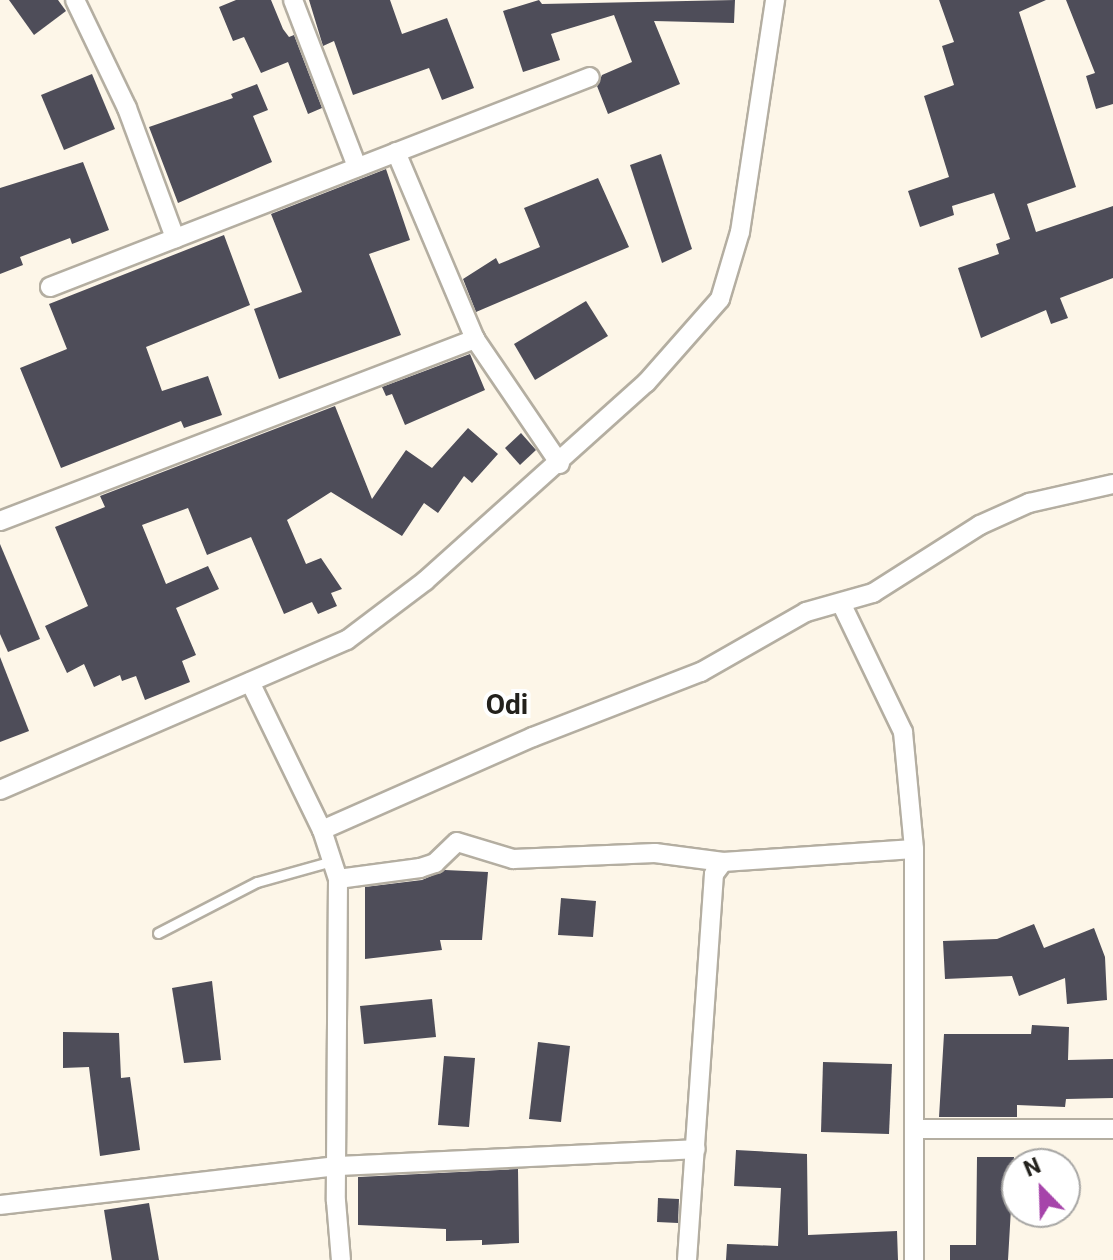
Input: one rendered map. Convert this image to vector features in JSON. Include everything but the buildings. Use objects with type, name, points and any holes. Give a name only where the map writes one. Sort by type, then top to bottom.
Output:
[{"type":"street","points":[[75,0],[127,108],[175,238]]},
{"type":"street","points":[[293,0],[357,167]]},
{"type":"street","points":[[0,790],[347,640],[425,581],[560,464],[646,383],[720,299],[740,232],[775,0]]},
{"type":"street","points":[[50,287],[590,77]]},
{"type":"street","points":[[396,152],[475,339],[560,464]]},
{"type":"street","points":[[0,521],[475,339]]},
{"type":"street","points":[[322,830],[533,737],[701,672],[806,612],[842,605],[873,593],[980,525],[1029,503],[1113,484]]},
{"type":"street","points":[[842,605],[903,732],[914,849],[914,1260]]},
{"type":"street","points":[[250,682],[322,830],[335,870],[337,1166],[341,1260]]},
{"type":"street","points":[[335,870],[420,868],[435,863],[457,842],[513,859],[655,853],[723,862],[914,849]]},
{"type":"street","points":[[687,1260],[714,874],[723,862]]},
{"type":"street","points":[[914,1129],[1113,1129]]},
{"type":"street","points":[[0,1205],[337,1166],[696,1149]]},
{"type":"lane","points":[[158,933],[257,882],[335,870]]},
{"type":"district","name":"Odi","points":[[507,705]]}]
